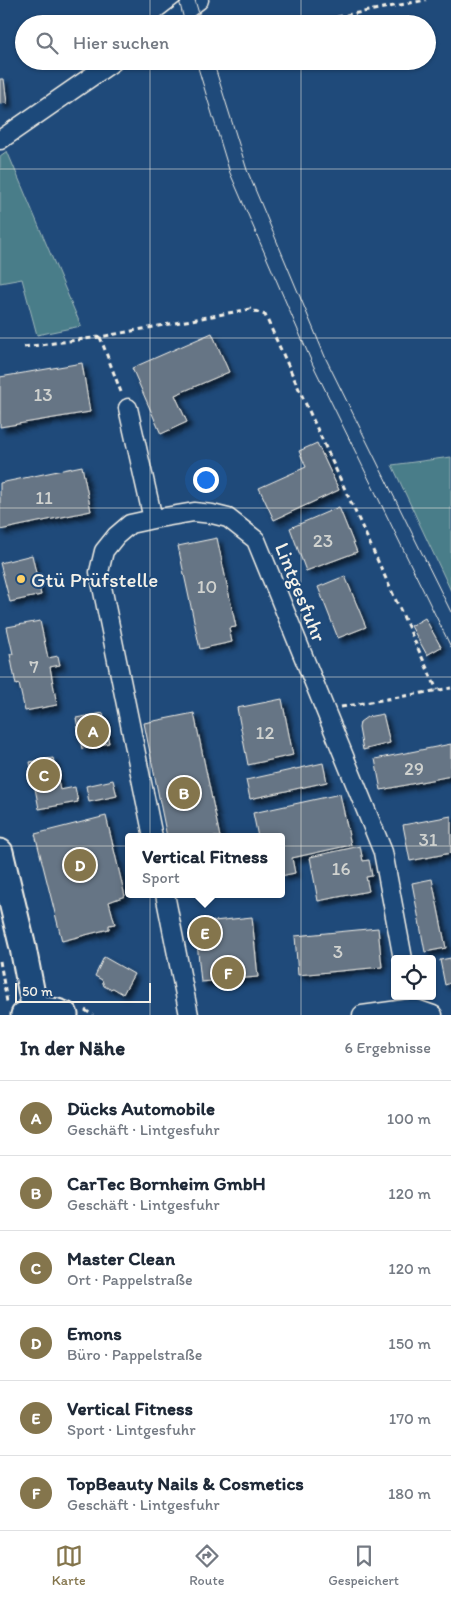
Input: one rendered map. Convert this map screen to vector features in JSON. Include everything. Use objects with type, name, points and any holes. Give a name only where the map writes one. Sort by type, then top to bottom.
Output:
[{"type":"main road","points":[[0,852],[23,948],[22,1010],[55,1010],[66,1015]]},
{"type":"street","points":[[180,15],[199,0]]},
{"type":"street","points":[[0,140],[101,70]]},
{"type":"street","points":[[128,408],[153,518]]},
{"type":"street","name":"Lintgesfuhr","points":[[152,833],[99,572],[104,550],[130,524],[153,518],[194,512],[212,514],[228,518],[256,540],[383,852],[402,955]]},
{"type":"street","points":[[166,898],[189,1015]]},
{"type":"street","points":[[362,1015],[412,1002],[433,1015]]},
{"type":"path","points":[[347,15],[426,0]]},
{"type":"path","points":[[24,347],[100,337],[250,309],[265,315],[437,690]]},
{"type":"path","points":[[100,337],[128,408]]},
{"type":"path","points":[[325,709],[451,688]]},
{"type":"path","points":[[0,961],[8,997],[22,1010]]},
{"type":"green space","points":[[7,151],[81,326],[37,335],[22,279],[0,283],[0,156]]},
{"type":"green space","points":[[451,457],[451,591],[392,465]]},
{"type":"building","points":[[0,79],[4,79],[7,103],[0,104]]},
{"type":"building","points":[[212,333],[229,372],[175,395],[187,422],[161,434],[132,368]]},
{"type":"building","points":[[82,363],[90,412],[0,427],[0,377]]},
{"type":"building","points":[[317,443],[339,490],[274,520],[259,488],[306,467],[299,451]]},
{"type":"building","points":[[82,466],[91,511],[0,530],[0,483]]},
{"type":"building","points":[[339,507],[357,552],[306,571],[290,528]]},
{"type":"building","points":[[217,538],[236,627],[229,628],[232,642],[200,649],[178,546]]},
{"type":"building","name":"Gtü Prüfstelle","points":[[32,555],[41,595],[10,602],[0,563]]},
{"type":"building","points":[[345,576],[366,627],[338,638],[318,587]]},
{"type":"building","points":[[425,618],[441,647],[427,655],[411,626]]},
{"type":"building","points":[[40,621],[48,658],[58,656],[60,665],[50,667],[57,705],[25,711],[19,684],[16,685],[10,654],[13,654],[7,627]]},
{"type":"building","points":[[282,699],[293,755],[248,765],[237,708]]},
{"type":"building","points":[[103,713],[109,743],[82,749],[76,718]]},
{"type":"building","points":[[194,713],[219,833],[166,833],[144,723]]},
{"type":"building","points":[[383,714],[390,743],[363,750],[359,728],[360,722],[367,717]]},
{"type":"building","points":[[451,744],[451,776],[381,790],[375,759]]},
{"type":"building","points":[[53,758],[60,790],[75,787],[78,802],[39,809],[30,762]]},
{"type":"building","points":[[323,763],[327,782],[250,799],[246,780]]},
{"type":"building","points":[[113,780],[117,796],[89,802],[86,786]]},
{"type":"building","points":[[340,794],[351,845],[292,858],[295,873],[285,875],[285,833],[257,833],[253,813]]},
{"type":"building","points":[[106,816],[125,896],[109,902],[115,924],[109,925],[109,929],[62,941],[35,834]]},
{"type":"building","points":[[451,816],[451,853],[410,861],[403,825]]},
{"type":"building","points":[[360,846],[363,861],[369,860],[372,876],[366,877],[369,891],[318,901],[310,857]]},
{"type":"building","points":[[432,879],[446,948],[425,952],[412,883]]},
{"type":"building","points":[[252,917],[258,977],[201,982],[195,923]]},
{"type":"building","points":[[378,928],[382,967],[298,975],[295,936]]},
{"type":"building","points":[[104,957],[134,974],[123,994],[113,988],[110,989],[104,986],[102,980],[95,976]]},
{"type":"building","points":[[451,958],[451,983],[445,985],[440,960]]},
{"type":"tram line","points":[[179,0],[183,15]]},
{"type":"tram line","points":[[195,0],[199,15]]},
{"type":"tram line","points":[[199,70],[230,173],[313,365],[451,647]]},
{"type":"tram line","points":[[216,70],[247,170],[326,359],[451,612]]},
{"type":"place","name":"Gtü Prüfstelle","points":[[21,579]]},
{"type":"place","name":"Dücks Automobile","points":[[93,731]]},
{"type":"place","name":"Master Clean","points":[[44,775]]},
{"type":"place","name":"CarTec Bornheim GmbH","points":[[184,793]]},
{"type":"place","name":"Emons","points":[[80,865]]},
{"type":"place","name":"Vertical Fitness","points":[[205,933]]},
{"type":"place","name":"TopBeauty Nails & Cosmetics","points":[[228,973]]}]
